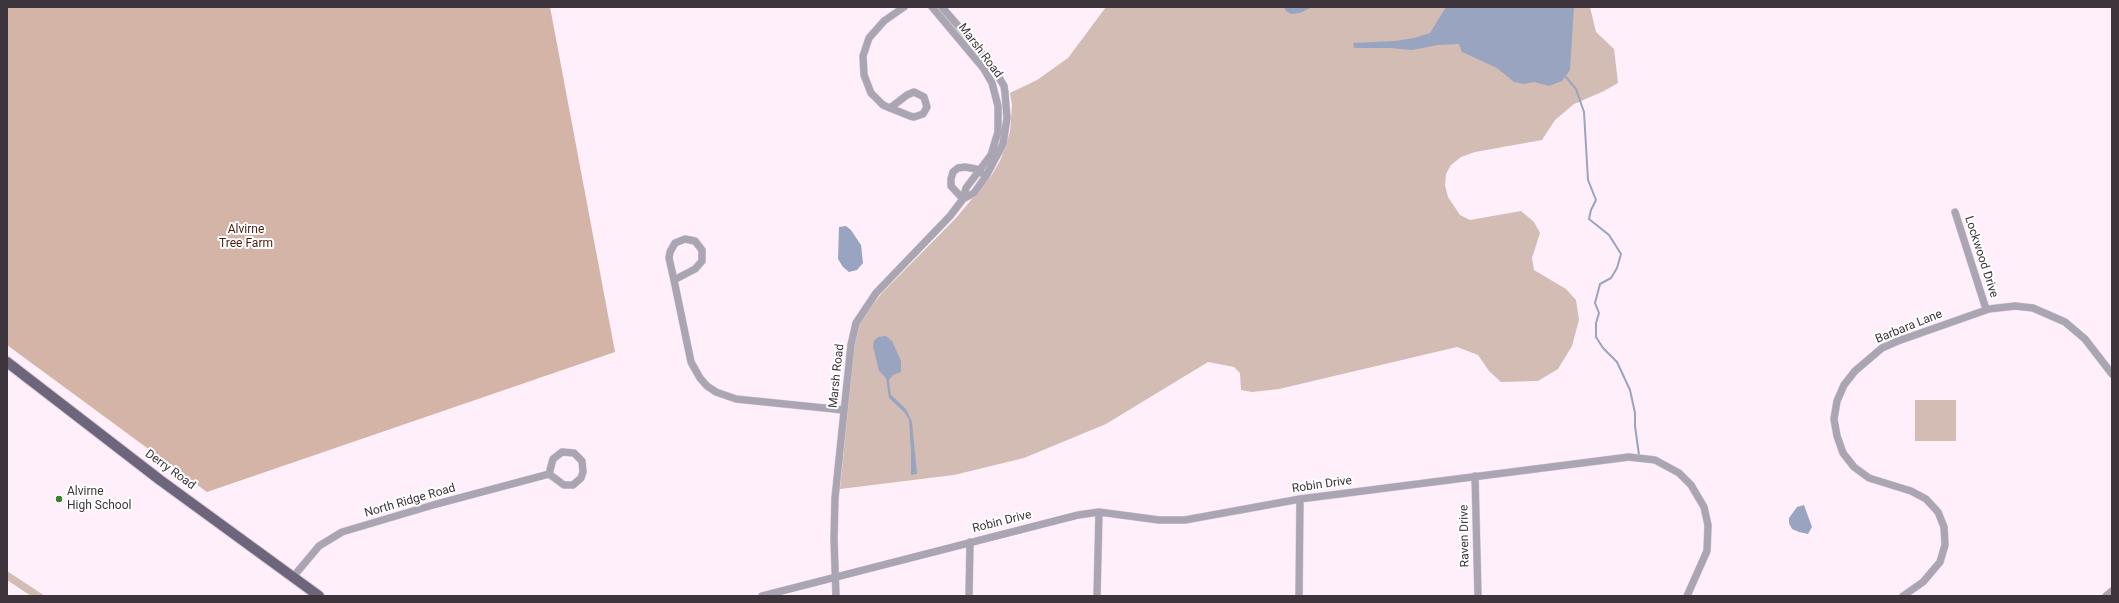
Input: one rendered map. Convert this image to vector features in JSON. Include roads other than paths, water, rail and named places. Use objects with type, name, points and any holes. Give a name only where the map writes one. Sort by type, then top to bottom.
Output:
[{"type":"main road","name":"Derry Road","points":[[7,362],[160,480],[319,596]]},
{"type":"street","points":[[890,108],[907,95],[914,92],[923,95],[927,105],[925,112],[916,117],[890,108],[878,101],[868,87],[863,68],[863,56],[866,44],[873,32],[904,7]]},
{"type":"street","name":"Marsh Road","points":[[932,7],[984,69],[997,94],[999,117],[996,144],[980,171],[966,188],[963,199]]},
{"type":"street","name":"Marsh Road","points":[[836,596],[834,539],[835,498],[852,334],[860,315],[876,293],[926,242],[963,199],[974,193],[997,159],[1006,132],[1007,118],[1004,86],[991,64],[942,7]]},
{"type":"street","points":[[963,199],[951,186],[953,172],[962,167],[980,171],[986,176]]},
{"type":"street","name":"Lockwood Drive","points":[[1955,212],[1986,310]]},
{"type":"street","points":[[674,280],[695,269],[702,261],[702,250],[695,242],[685,239],[675,243],[672,247],[670,258],[674,280],[691,362],[700,378],[707,386],[716,392],[736,399],[844,410]]},
{"type":"street","name":"Barbara Lane","points":[[1903,596],[1923,582],[1940,562],[1945,545],[1942,519],[1933,504],[1919,494],[1869,478],[1854,467],[1843,453],[1837,436],[1834,419],[1837,401],[1844,385],[1855,371],[1882,348],[1986,310],[2006,306],[2024,307],[2057,318],[2085,339],[2112,374]]},
{"type":"street","points":[[562,452],[574,453],[582,460],[583,472],[581,478],[573,485],[564,485],[549,474],[553,459],[562,452]]},
{"type":"street","name":"Robin Drive","points":[[762,596],[835,576],[1078,515],[1099,512],[1159,520],[1185,520],[1300,499],[1629,457],[1655,460],[1671,468],[1685,478],[1697,492],[1704,507],[1708,525],[1707,551],[1687,596]]},
{"type":"street","name":"North Ridge Road","points":[[293,577],[319,546],[342,532],[433,505],[549,474]]},
{"type":"street","name":"Raven Drive","points":[[1475,476],[1478,596]]},
{"type":"street","points":[[1299,596],[1300,499]]},
{"type":"street","points":[[1097,596],[1099,512]]},
{"type":"street","points":[[969,596],[970,542]]},
{"type":"street","points":[[2106,596],[2112,591]]},
{"type":"water","points":[[1284,7],[1312,7],[1300,13],[1291,14],[1286,11]]},
{"type":"water","points":[[1446,7],[1574,7],[1570,70],[1562,81],[1549,86],[1534,82],[1524,84],[1514,82],[1497,68],[1462,52],[1459,44],[1438,45],[1412,50],[1390,48],[1354,48],[1353,43],[1395,41],[1414,38],[1430,33]]},
{"type":"water","points":[[846,226],[851,230],[861,245],[863,263],[857,270],[849,272],[843,267],[838,259],[839,227]]},
{"type":"water","points":[[886,336],[892,341],[901,361],[901,372],[893,375],[889,380],[890,390],[891,395],[906,409],[912,422],[917,474],[911,475],[909,419],[904,412],[889,398],[886,378],[879,371],[873,346],[874,341],[878,337]]},
{"type":"water","points":[[1804,505],[1812,527],[1808,534],[1792,529],[1789,523],[1789,518],[1797,507]]},
{"type":"waterway","points":[[1566,77],[1576,89],[1584,112],[1588,180],[1596,200],[1591,210],[1589,219],[1609,235],[1621,254],[1617,268],[1611,278],[1600,284],[1595,303],[1599,313],[1596,323],[1596,337],[1603,348],[1617,362],[1630,390],[1635,413],[1635,426],[1639,455]]},
{"type":"place","name":"Alvirne High School","points":[[59,499]]},
{"type":"park label","name":"Alvirne Tree Farm","points":[[246,237]]}]
